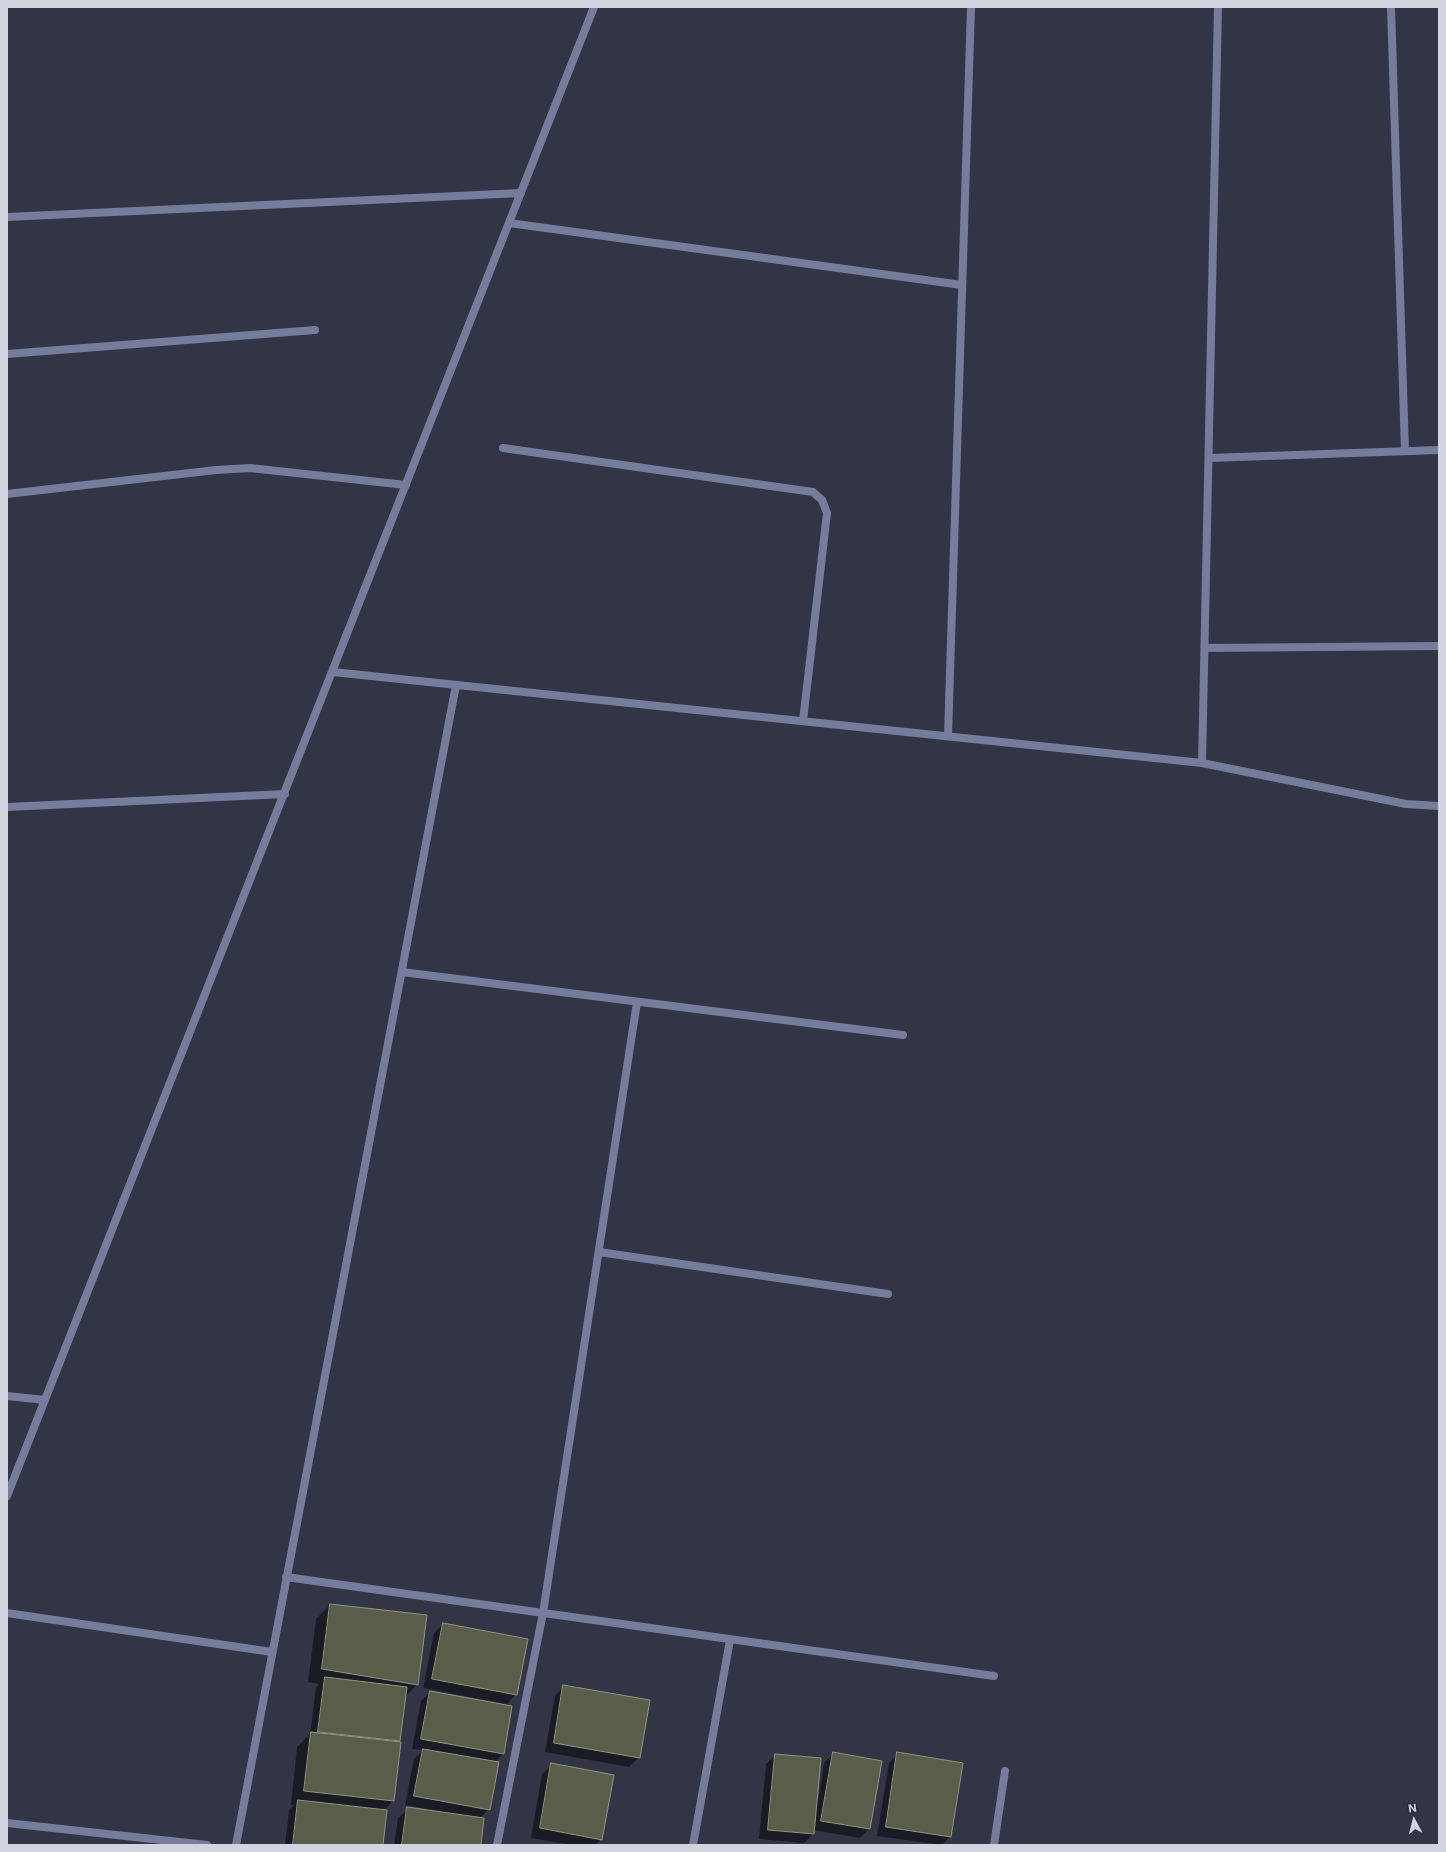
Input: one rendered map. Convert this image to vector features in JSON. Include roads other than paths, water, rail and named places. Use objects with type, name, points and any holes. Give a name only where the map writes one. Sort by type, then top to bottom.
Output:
[{"type":"street","points":[[7,1496],[594,7]]},
{"type":"street","points":[[948,736],[971,7]]},
{"type":"street","points":[[1202,763],[1218,7]]},
{"type":"street","points":[[1391,7],[1405,451]]},
{"type":"street","points":[[7,217],[521,193]]},
{"type":"street","points":[[509,223],[962,285]]},
{"type":"street","points":[[7,354],[315,330]]},
{"type":"street","points":[[503,448],[813,492],[822,500],[826,513],[803,721]]},
{"type":"street","points":[[1209,458],[1439,450]]},
{"type":"street","points":[[7,494],[216,470],[250,468],[406,485]]},
{"type":"street","points":[[1205,648],[1439,646]]},
{"type":"street","points":[[333,672],[1202,763],[1406,804],[1439,806]]},
{"type":"street","points":[[236,1845],[456,685]]},
{"type":"street","points":[[7,808],[285,794]]},
{"type":"street","points":[[402,972],[903,1035]]},
{"type":"street","points":[[497,1845],[543,1613],[637,1002]]},
{"type":"street","points":[[599,1252],[888,1294]]},
{"type":"street","points":[[7,1396],[45,1400]]},
{"type":"street","points":[[286,1577],[994,1676]]},
{"type":"street","points":[[7,1613],[272,1652]]},
{"type":"street","points":[[693,1845],[730,1640]]},
{"type":"street","points":[[994,1845],[1005,1771]]},
{"type":"street","points":[[7,1823],[207,1845]]}]
